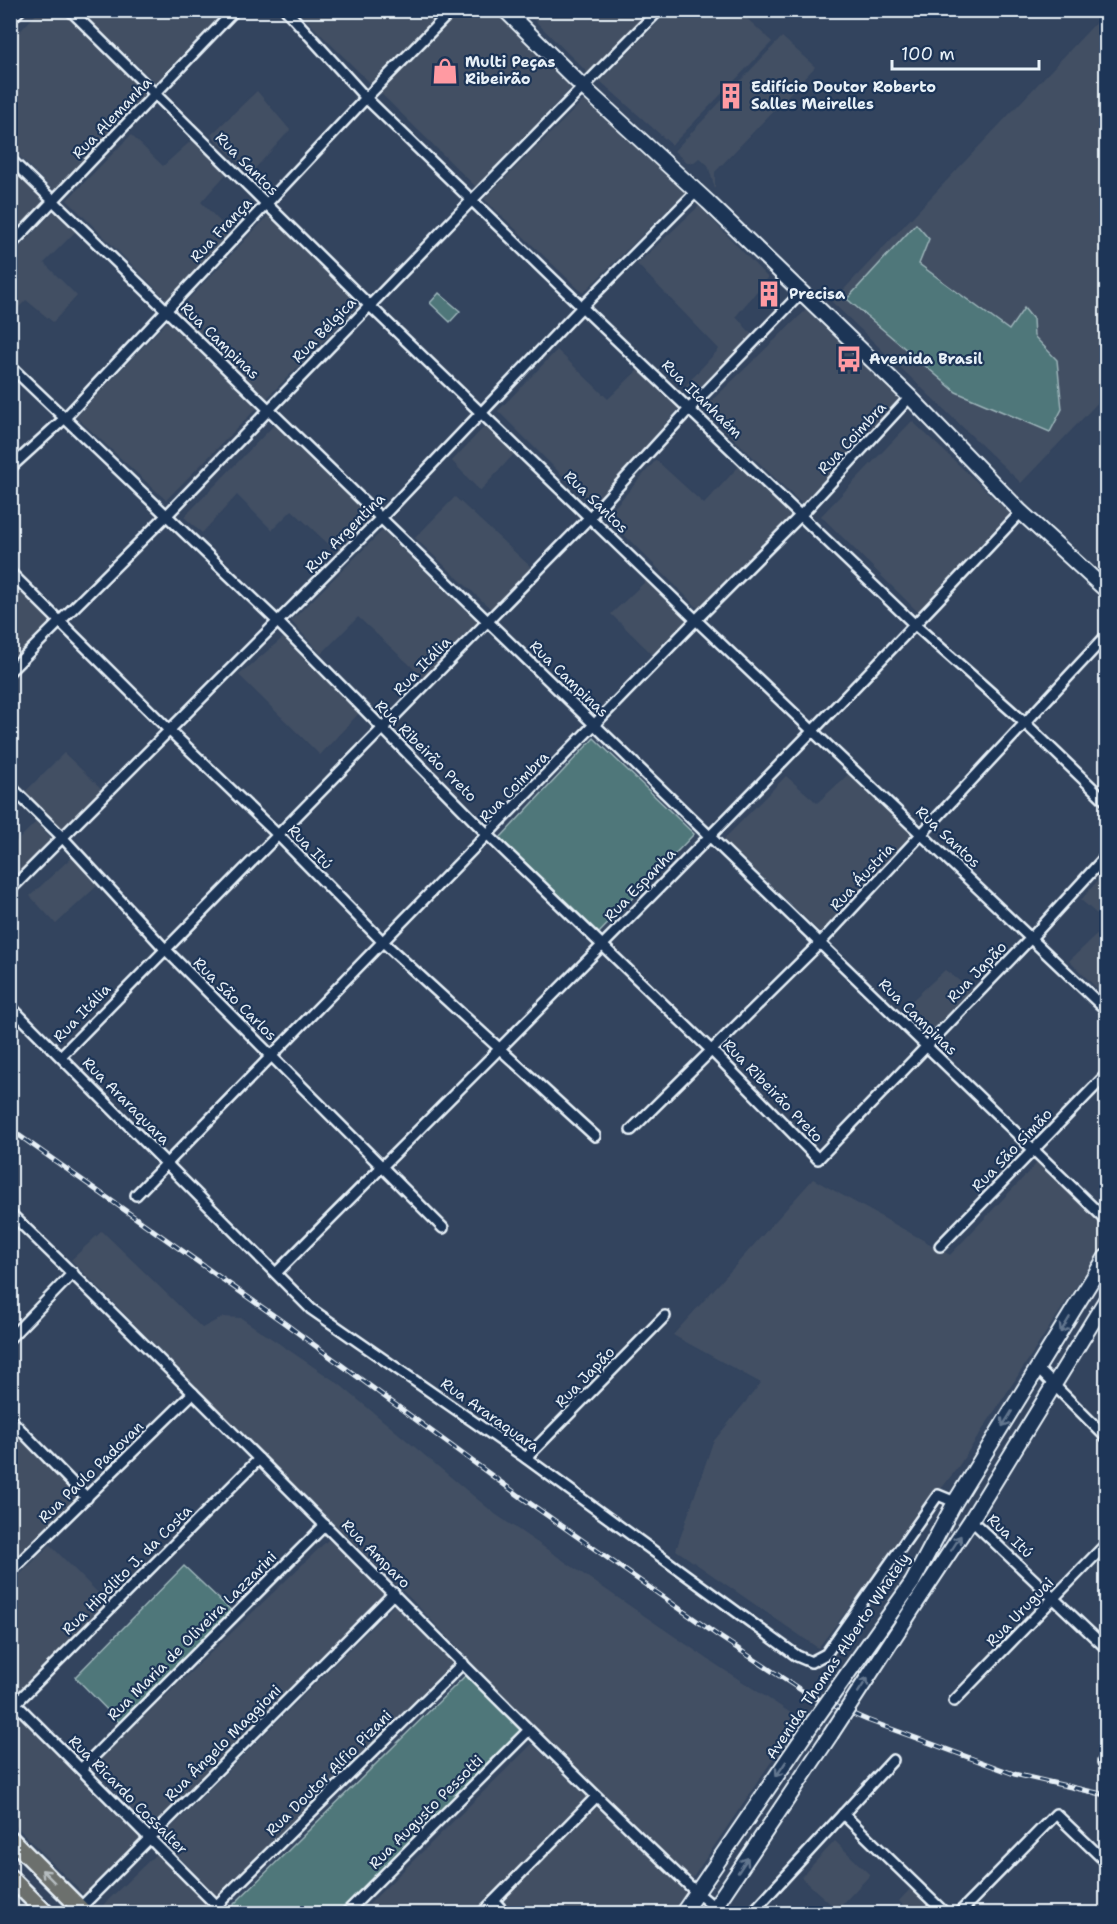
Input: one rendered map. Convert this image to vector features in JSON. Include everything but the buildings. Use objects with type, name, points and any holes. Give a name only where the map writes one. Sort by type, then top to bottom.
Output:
[{"type":"main road","points":[[505,10],[910,397],[1020,512],[1107,590]]},
{"type":"main road","name":"Avenida Thomas Alberto Whately","points":[[682,1914],[814,1720],[912,1583],[955,1502],[1107,1257]]},
{"type":"main road","points":[[716,1911],[971,1520],[1107,1300]]},
{"type":"main road","points":[[10,1838],[80,1911]]},
{"type":"main road","points":[[10,1877],[47,1914]]},
{"type":"street","points":[[10,21],[20,10]]},
{"type":"street","name":"Rua Santos","points":[[70,10],[369,305],[812,731],[1107,1010]]},
{"type":"street","name":"Rua Alemanha","points":[[10,246],[235,10]]},
{"type":"street","name":"Rua Itanhaém","points":[[286,10],[366,98],[582,307],[915,625],[1025,723],[1107,801]]},
{"type":"street","name":"Rua França","points":[[10,468],[65,418],[366,98],[452,10]]},
{"type":"street","name":"Rua Bélgica","points":[[10,672],[166,516],[268,408],[659,10]]},
{"type":"street","name":"Rua Campinas","points":[[10,159],[1107,1220]]},
{"type":"street","name":"Rua Argentina","points":[[10,890],[381,518],[582,307],[696,192]]},
{"type":"street","name":"Rua Itália","points":[[61,1056],[590,517],[690,408],[801,293]]},
{"type":"street","name":"Rua Ribeirão Preto","points":[[10,366],[277,621],[488,835],[712,1051],[818,1159]]},
{"type":"street","name":"Rua Coimbra","points":[[136,1195],[801,515],[910,397]]},
{"type":"street","name":"Rua Espanha","points":[[276,1273],[812,731],[1020,512]]},
{"type":"street","name":"Rua Itú","points":[[10,572],[278,835],[383,942],[595,1136]]},
{"type":"street","name":"Rua Áustria","points":[[631,1130],[820,943],[1107,636]]},
{"type":"street","name":"Rua São Carlos","points":[[10,786],[62,837],[165,950],[443,1228]]},
{"type":"street","name":"Rua Japão","points":[[818,1159],[1107,856]]},
{"type":"street","name":"Rua Araraquara","points":[[10,1006],[311,1309],[526,1458],[797,1656],[811,1662],[826,1654],[938,1495],[955,1502]]},
{"type":"street","name":"Rua São Simão","points":[[940,1246],[1107,1075]]},
{"type":"street","name":"Rua Amparo","points":[[10,1213],[394,1593],[528,1731],[716,1911]]},
{"type":"street","points":[[10,1338],[73,1273]]},
{"type":"street","name":"Rua Japão","points":[[526,1458],[665,1316]]},
{"type":"street","points":[[1038,1370],[1107,1437]]},
{"type":"street","name":"Rua Paulo Padovan","points":[[10,1572],[193,1393]]},
{"type":"street","points":[[10,1419],[87,1498]]},
{"type":"street","name":"Rua Hipólito J. da Costa","points":[[13,1701],[259,1459]]},
{"type":"street","name":"Rua Itú","points":[[971,1520],[1107,1648]]},
{"type":"street","name":"Rua Maria de Oliveira Lazzarini","points":[[81,1769],[324,1525]]},
{"type":"street","name":"Rua Uruguai","points":[[954,1701],[1107,1544]]},
{"type":"street","name":"Rua Ângelo Maggioni","points":[[80,1911],[394,1593]]},
{"type":"street","name":"Rua Doutor Alfio Pizani","points":[[217,1905],[463,1663]]},
{"type":"street","name":"Rua Ricardo Cossalter","points":[[13,1701],[225,1914]]},
{"type":"street","name":"Rua Augusto Pessotti","points":[[345,1914],[528,1731]]},
{"type":"street","points":[[751,1914],[893,1760]]},
{"type":"street","points":[[481,1914],[596,1797]]},
{"type":"street","points":[[843,1814],[946,1914]]},
{"type":"street","points":[[958,1914],[1056,1814],[1107,1862]]},
{"type":"street","points":[[494,1901],[506,1914]]},
{"type":"shaded area","points":[[39,11],[62,11],[147,94],[54,191],[11,148],[11,41]]},
{"type":"shaded area","points":[[79,11],[225,11],[156,83]]},
{"type":"shaded area","points":[[297,11],[495,11],[573,86],[476,187]]},
{"type":"shaded area","points":[[525,11],[649,11],[588,73]]},
{"type":"shaded area","points":[[669,11],[739,11],[772,42],[672,145],[600,81]]},
{"type":"shaded area","points":[[1106,12],[1106,394],[1021,483],[832,302]]},
{"type":"shaded area","points":[[782,37],[815,67],[715,172],[715,189],[708,165],[699,158],[693,163],[686,162],[674,151]]},
{"type":"shaded area","points":[[257,91],[290,130],[250,174],[211,135]]},
{"type":"shaded area","points":[[585,99],[687,191],[583,293],[484,199]]},
{"type":"shaded area","points":[[131,135],[163,166],[192,140],[227,173],[201,202],[235,237],[171,304],[67,200]]},
{"type":"shaded area","points":[[10,166],[47,199],[11,236],[10,236]]},
{"type":"shaded area","points":[[699,206],[768,278],[736,316],[752,335],[697,400],[685,386],[719,349],[637,264]]},
{"type":"shaded area","points":[[55,210],[77,230],[44,263],[77,296],[53,322],[26,300],[11,315],[11,256]]},
{"type":"shaded area","points":[[269,215],[360,304],[166,500],[76,417]]},
{"type":"shaded area","points":[[806,310],[901,399],[802,504],[703,409]]},
{"type":"shaded area","points":[[557,350],[608,399],[641,367],[681,406],[593,506],[498,411]]},
{"type":"shaded area","points":[[912,421],[1010,513],[919,613],[821,516]]},
{"type":"shaded area","points":[[277,422],[375,516],[338,553],[292,510],[272,530],[237,495],[202,533],[184,517]]},
{"type":"shaded area","points":[[486,425],[515,453],[480,491],[452,461]]},
{"type":"shaded area","points":[[656,460],[704,504],[741,464],[795,515],[700,610],[606,517]]},
{"type":"shaded area","points":[[455,497],[533,569],[492,610],[415,538]]},
{"type":"shaded area","points":[[383,530],[479,623],[424,678],[358,617],[321,654],[291,621]]},
{"type":"shaded area","points":[[10,575],[56,618],[11,664],[10,664]]},
{"type":"shaded area","points":[[646,581],[689,620],[654,656],[611,614]]},
{"type":"shaded area","points":[[285,636],[361,711],[320,755],[239,675]]},
{"type":"shaded area","points":[[64,753],[108,795],[69,836],[25,792]]},
{"type":"shaded area","points":[[851,772],[917,834],[821,933],[723,840],[786,776],[817,803]]},
{"type":"shaded area","points":[[36,822],[60,847],[21,886],[11,875],[11,847]]},
{"type":"shaded area","points":[[72,857],[98,885],[56,924],[30,896]]},
{"type":"shaded area","points":[[1106,871],[1106,922],[1081,900]]},
{"type":"shaded area","points":[[1106,926],[1106,997],[1069,961]]},
{"type":"shaded area","points":[[945,970],[973,991],[929,1034],[902,1010]]},
{"type":"shaded area","points":[[1038,1162],[1106,1228],[1106,1241],[958,1467],[818,1648],[676,1550],[713,1442],[761,1383],[673,1335],[813,1179],[950,1255]]},
{"type":"shaded area","points":[[102,1231],[202,1328],[223,1317],[241,1318],[339,1384],[495,1514],[800,1719],[692,1879],[550,1744],[411,1599],[302,1493],[71,1260]]},
{"type":"shaded area","points":[[11,1428],[79,1497],[11,1565]]},
{"type":"shaded area","points":[[330,1538],[386,1594],[150,1829],[93,1766]]},
{"type":"shaded area","points":[[50,1545],[109,1604],[18,1694],[11,1686],[11,1583]]},
{"type":"shaded area","points":[[396,1603],[457,1663],[219,1898],[161,1838]]},
{"type":"shaded area","points":[[10,1706],[143,1837],[84,1895],[11,1821]]},
{"type":"shaded area","points":[[532,1744],[590,1798],[474,1913],[359,1914]]},
{"type":"shaded area","points":[[597,1807],[689,1893],[676,1914],[515,1913],[503,1901]]},
{"type":"shaded area","points":[[835,1841],[870,1875],[837,1910],[801,1877]]},
{"type":"shaded area","points":[[157,1853],[217,1913],[111,1913],[103,1905]]},
{"type":"shaded area","points":[[11,1883],[41,1913],[11,1913]]},
{"type":"shaded area","points":[[911,1888],[937,1913],[911,1913],[899,1901]]},
{"type":"green space","points":[[916,224],[929,239],[919,264],[1009,330],[1024,308],[1033,319],[1034,336],[1057,360],[1062,409],[1050,432],[956,392],[847,299]]},
{"type":"green space","points":[[439,293],[460,311],[450,322],[430,303]]},
{"type":"green space","points":[[594,738],[694,834],[599,933],[500,838]]},
{"type":"green space","points":[[184,1566],[237,1616],[124,1727],[75,1677]]},
{"type":"green space","points":[[466,1675],[522,1732],[339,1913],[234,1914],[229,1909]]},
{"type":"railway","points":[[10,1129],[283,1322],[521,1497],[717,1635],[807,1694],[867,1720],[1014,1774],[1106,1795]]},
{"type":"place","name":"Multi Peças Ribeirão","points":[[445,71]]},
{"type":"place","name":"Edifício Doutor Roberto Salles Meirelles","points":[[731,96]]},
{"type":"place","name":"Precisa","points":[[769,294]]},
{"type":"place","name":"Avenida Brasil","points":[[849,359]]}]
